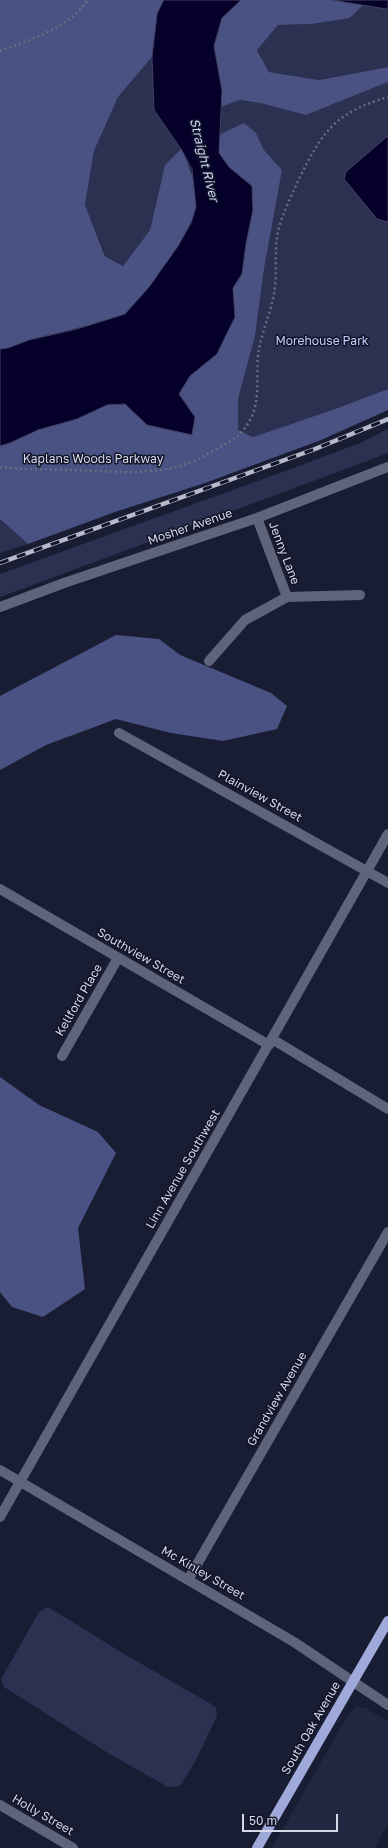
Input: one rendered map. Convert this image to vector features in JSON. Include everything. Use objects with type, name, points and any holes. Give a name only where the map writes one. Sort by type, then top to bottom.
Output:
[{"type":"main road","name":"South Oak Avenue","points":[[257,1848],[388,1621]]},
{"type":"street","name":"Mosher Avenue","points":[[0,607],[257,518],[388,467]]},
{"type":"street","name":"Jenny Lane","points":[[257,518],[287,597]]},
{"type":"street","points":[[210,661],[245,620],[287,597],[360,595]]},
{"type":"street","name":"Plainview Street","points":[[119,733],[388,883]]},
{"type":"street","name":"Linn Avenue Southwest","points":[[0,1517],[388,834]]},
{"type":"street","name":"Southview Street","points":[[0,889],[118,958],[270,1042],[388,1110]]},
{"type":"street","name":"Kellford Place","points":[[62,1056],[118,958]]},
{"type":"street","name":"Grandview Avenue","points":[[188,1580],[388,1232]]},
{"type":"street","name":"Mc Kinley Street","points":[[0,1470],[294,1642],[388,1705]]},
{"type":"street","name":"Holly Street","points":[[0,1806],[73,1848]]},
{"type":"path","points":[[0,52],[58,27],[70,20],[88,0]]},
{"type":"path","name":"Kaplans Woods Parkway","points":[[0,467],[99,471],[144,471],[168,469],[186,464],[204,456],[230,443],[239,436],[252,415],[255,403],[258,351],[275,287],[275,250],[278,232],[290,198],[319,141],[334,123],[356,108],[388,97]]},
{"type":"shaded area","points":[[0,0],[164,0],[157,14],[152,57],[118,97],[94,151],[85,205],[105,256],[123,266],[150,230],[165,165],[181,149],[195,184],[196,207],[193,218],[167,263],[144,294],[126,313],[115,318],[32,339],[0,349]]},
{"type":"shaded area","points":[[241,0],[332,0],[363,5],[350,18],[312,24],[278,25],[257,50],[269,72],[319,80],[388,67],[388,82],[306,115],[260,103],[240,100],[221,107],[222,91],[214,46],[222,18]]},
{"type":"shaded area","points":[[244,123],[256,133],[264,150],[282,170],[264,269],[255,336],[238,399],[238,430],[253,437],[388,389],[388,410],[321,440],[205,483],[115,512],[28,544],[0,519],[0,446],[38,430],[77,419],[107,405],[125,404],[147,425],[195,417],[179,394],[190,376],[217,354],[235,317],[233,288],[242,274],[252,186],[229,167],[219,153],[219,135]]},
{"type":"shaded area","points":[[116,635],[159,639],[180,655],[271,693],[287,706],[277,729],[223,741],[171,733],[116,719],[46,745],[0,770],[0,696]]},
{"type":"shaded area","points":[[0,1077],[39,1105],[98,1132],[116,1153],[78,1228],[85,1289],[43,1317],[12,1307],[0,1292]]},
{"type":"shaded area","points":[[356,1707],[365,1708],[388,1721],[388,1824],[374,1848],[272,1848],[347,1717]]},
{"type":"green space","points":[[363,5],[388,9],[388,67],[319,80],[269,72],[257,49],[278,25],[312,24],[350,18]]},
{"type":"green space","points":[[152,57],[154,110],[181,149],[165,165],[150,230],[123,266],[106,256],[85,205],[94,151],[118,97]]},
{"type":"green space","name":"Morehouse Park","points":[[388,82],[388,389],[253,437],[237,430],[238,399],[255,336],[264,269],[282,170],[264,150],[256,133],[244,124],[219,135],[221,107],[239,100],[260,103],[306,115]]},
{"type":"green space","points":[[388,429],[388,453],[0,597],[0,574],[288,470],[360,443]]},
{"type":"green space","points":[[0,519],[28,544],[0,553]]},
{"type":"green space","points":[[48,1607],[121,1652],[216,1707],[217,1716],[196,1760],[180,1786],[168,1787],[108,1753],[4,1687],[1,1679],[39,1612]]},
{"type":"water","name":"Straight River","points":[[164,0],[241,0],[222,18],[214,46],[222,91],[219,153],[229,167],[252,186],[253,210],[242,274],[233,288],[235,317],[217,354],[190,376],[179,394],[195,417],[192,435],[147,425],[125,404],[107,405],[77,419],[38,430],[0,446],[0,349],[8,348],[29,340],[77,329],[125,314],[149,287],[178,246],[191,223],[196,207],[192,169],[181,149],[154,110],[152,57],[157,14]]},
{"type":"water","points":[[332,0],[388,0],[388,9]]},
{"type":"water","points":[[388,136],[388,222],[377,219],[344,179],[346,172]]},
{"type":"railway","points":[[0,563],[315,449],[388,419]]}]
